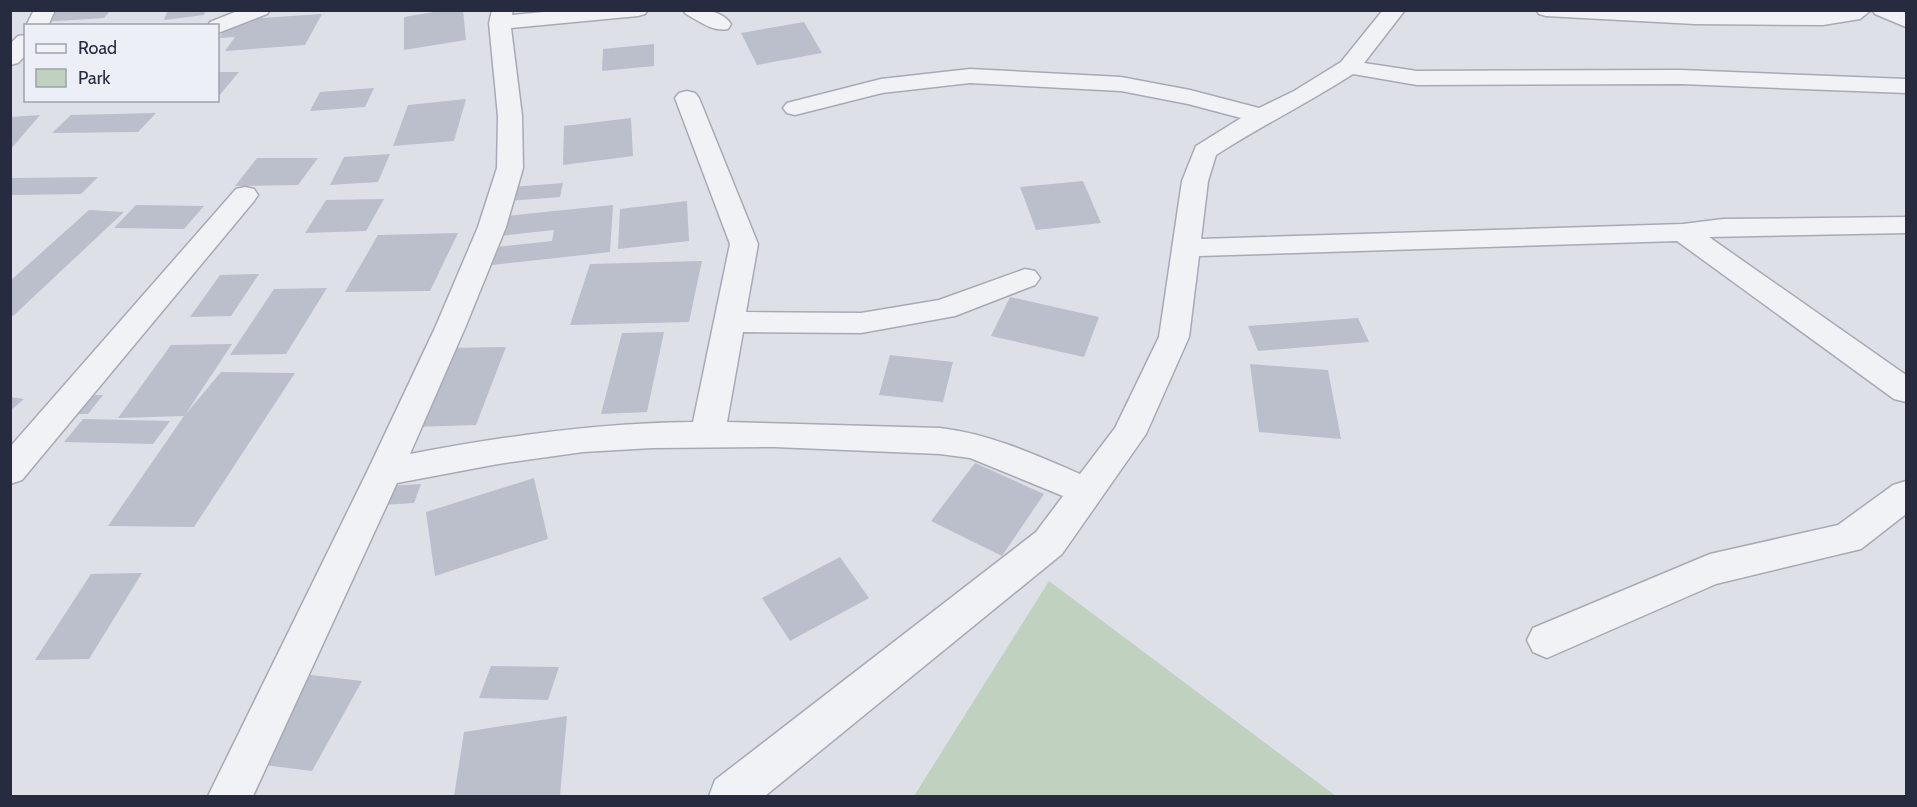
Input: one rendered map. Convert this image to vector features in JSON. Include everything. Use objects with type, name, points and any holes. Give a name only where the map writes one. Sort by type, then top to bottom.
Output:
[{"type":"street","points":[[38,24],[45,10]]},
{"type":"street","points":[[219,27],[260,10]]},
{"type":"street","points":[[230,796],[385,472],[459,308],[492,226],[510,168],[510,116],[501,17],[638,10]]},
{"type":"street","points":[[693,10],[720,24]]},
{"type":"street","points":[[730,796],[1048,543],[1129,434],[1174,337],[1195,181],[1205,151],[1261,116],[1302,96],[1349,68],[1395,10]]},
{"type":"street","points":[[1546,10],[1647,16],[1771,18],[1837,18],[1861,10]]},
{"type":"street","points":[[1882,10],[1906,21]]},
{"type":"street","points":[[10,58],[24,43]]},
{"type":"street","points":[[1349,68],[1417,78],[1681,77],[1906,86]]},
{"type":"street","points":[[795,108],[881,86],[970,76],[1121,84],[1190,97],[1261,116]]},
{"type":"street","points":[[687,98],[744,243],[708,433]]},
{"type":"street","points":[[10,471],[245,195]]},
{"type":"street","points":[[1187,248],[1683,232],[1723,227],[1906,225]]},
{"type":"street","points":[[1683,232],[1906,391]]},
{"type":"street","points":[[730,322],[861,323],[944,309],[1025,278]]},
{"type":"street","points":[[385,472],[477,455],[609,438],[708,433],[940,441],[972,445],[1002,455],[1086,491]]},
{"type":"street","points":[[1547,640],[1710,570],[1848,538],[1906,495]]},
{"type":"green space","points":[[1049,581],[1336,796],[914,796]]},
{"type":"building","points":[[111,10],[104,18],[42,22],[52,12]]},
{"type":"building","points":[[168,10],[206,10],[204,15],[164,20]]},
{"type":"building","points":[[445,10],[463,10],[466,40],[404,50],[404,17]]},
{"type":"building","points":[[322,14],[305,45],[225,51],[235,37],[219,38],[231,20]]},
{"type":"building","points":[[804,22],[822,53],[757,65],[741,33]]},
{"type":"building","points":[[654,44],[654,66],[602,71],[603,49]]},
{"type":"building","points":[[219,72],[239,72],[219,96]]},
{"type":"building","points":[[374,88],[365,107],[310,111],[320,92]]},
{"type":"building","points":[[466,99],[454,141],[393,146],[408,105]]},
{"type":"building","points":[[156,113],[138,132],[52,133],[71,115]]},
{"type":"building","points":[[40,115],[10,150],[10,117]]},
{"type":"building","points":[[631,118],[633,156],[563,165],[564,126]]},
{"type":"building","points":[[390,154],[378,182],[330,185],[344,157]]},
{"type":"building","points":[[257,158],[318,158],[298,185],[235,186]]},
{"type":"building","points":[[98,177],[81,194],[10,195],[10,178]]},
{"type":"building","points":[[1083,181],[1101,223],[1036,230],[1020,187]]},
{"type":"building","points":[[563,183],[560,197],[508,201],[511,187]]},
{"type":"building","points":[[384,199],[366,231],[305,233],[326,200]]},
{"type":"building","points":[[687,201],[689,241],[618,249],[620,209]]},
{"type":"building","points":[[136,205],[204,206],[184,229],[114,228]]},
{"type":"building","points":[[613,205],[610,252],[474,267],[477,249],[552,241],[554,230],[482,238],[486,218]]},
{"type":"building","points":[[89,210],[124,212],[13,316],[10,316],[10,281]]},
{"type":"building","points":[[458,233],[430,291],[345,292],[378,235]]},
{"type":"building","points":[[702,261],[689,322],[570,325],[590,264]]},
{"type":"building","points":[[259,274],[231,316],[190,317],[220,275]]},
{"type":"building","points":[[327,288],[286,354],[230,355],[274,289]]},
{"type":"building","points":[[1010,297],[1099,317],[1084,357],[991,336]]},
{"type":"building","points":[[1358,318],[1369,342],[1258,351],[1248,326]]},
{"type":"building","points":[[664,332],[647,412],[601,414],[622,333]]},
{"type":"building","points":[[232,344],[185,415],[221,372],[295,373],[194,527],[108,526],[184,416],[118,418],[171,345]]},
{"type":"building","points":[[506,347],[476,425],[412,427],[447,348]]},
{"type":"building","points":[[890,355],[953,362],[943,402],[879,395]]},
{"type":"building","points":[[1250,364],[1328,370],[1341,439],[1259,432]]},
{"type":"building","points":[[77,395],[103,395],[88,414],[61,414]]},
{"type":"building","points":[[10,397],[24,399],[10,411]]},
{"type":"building","points":[[83,419],[170,421],[153,444],[64,442]]},
{"type":"building","points":[[975,463],[1044,494],[1002,556],[931,521]]},
{"type":"building","points":[[534,478],[548,539],[435,576],[426,512]]},
{"type":"building","points":[[421,484],[414,503],[364,506],[371,487]]},
{"type":"building","points":[[840,557],[869,598],[790,641],[762,598]]},
{"type":"building","points":[[142,573],[89,659],[35,660],[91,574]]},
{"type":"building","points":[[491,666],[559,667],[548,700],[479,698]]},
{"type":"building","points":[[294,673],[362,681],[312,771],[240,762]]},
{"type":"building","points":[[567,716],[560,796],[454,796],[464,732]]}]
